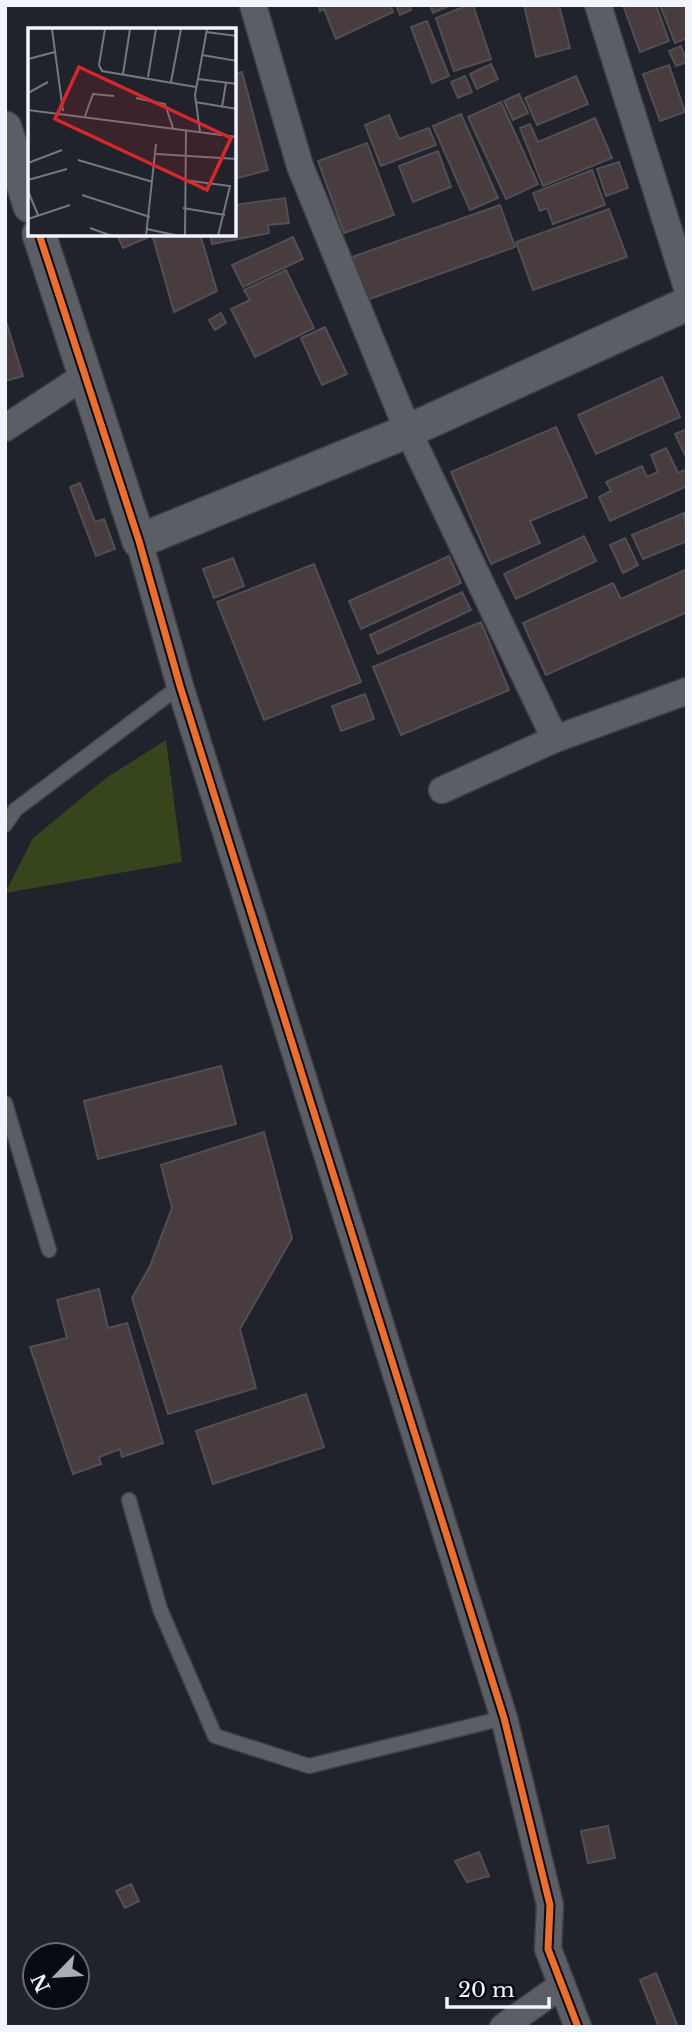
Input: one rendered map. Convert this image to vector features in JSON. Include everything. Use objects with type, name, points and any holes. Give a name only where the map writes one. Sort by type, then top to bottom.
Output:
[{"type":"street","points":[[253,5],[300,166],[408,431],[555,739]]},
{"type":"street","points":[[598,5],[687,288]]},
{"type":"street","points":[[5,128],[28,200]]},
{"type":"street","points":[[40,236],[83,377],[139,541],[180,686],[504,1718],[550,1905],[548,1949],[578,2027]]},
{"type":"street","points":[[139,541],[408,431],[687,304]]},
{"type":"street","points":[[5,428],[83,377]]},
{"type":"street","points":[[442,790],[555,739],[687,691]]},
{"type":"street","points":[[503,2027],[562,1985]]},
{"type":"lane","points":[[5,825],[15,810],[180,686]]},
{"type":"lane","points":[[5,1103],[49,1250]]},
{"type":"lane","points":[[129,1500],[160,1609],[215,1736],[309,1766],[504,1718]]},
{"type":"green space","points":[[166,740],[182,862],[5,893],[33,838],[106,778]]},
{"type":"building","points":[[318,5],[390,5],[393,12],[336,39],[324,9],[320,11]]},
{"type":"building","points":[[396,5],[409,5],[411,10],[400,15]]},
{"type":"building","points":[[430,5],[451,5],[433,13]]},
{"type":"building","points":[[473,5],[491,59],[454,71],[436,18]]},
{"type":"building","points":[[524,5],[559,5],[570,48],[536,57]]},
{"type":"building","points":[[623,5],[656,5],[669,41],[640,52]]},
{"type":"building","points":[[660,5],[687,5],[687,38],[675,43]]},
{"type":"building","points":[[427,21],[449,76],[432,83],[411,27]]},
{"type":"building","points":[[681,46],[687,62],[676,66],[669,51]]},
{"type":"building","points":[[491,64],[498,79],[477,89],[470,74]]},
{"type":"building","points":[[669,65],[685,112],[660,121],[643,74]]},
{"type":"building","points":[[242,72],[268,170],[236,178],[236,74]]},
{"type":"building","points":[[465,76],[472,92],[458,98],[451,82]]},
{"type":"building","points":[[576,76],[588,104],[537,125],[525,98]]},
{"type":"building","points":[[519,94],[528,113],[513,120],[504,101]]},
{"type":"building","points":[[501,102],[538,184],[506,199],[468,117]]},
{"type":"building","points":[[461,114],[498,198],[470,210],[433,126]]},
{"type":"building","points":[[389,115],[399,139],[429,128],[436,145],[381,166],[365,125]]},
{"type":"building","points":[[595,118],[612,158],[543,186],[520,128],[530,124],[538,142]]},
{"type":"building","points":[[367,143],[394,215],[344,233],[318,161]]},
{"type":"building","points":[[438,151],[451,187],[413,202],[399,166]]},
{"type":"building","points":[[619,162],[628,188],[606,196],[597,169]]},
{"type":"building","points":[[592,170],[605,205],[553,224],[547,208],[540,211],[533,193]]},
{"type":"building","points":[[285,198],[289,223],[268,225],[269,233],[212,244],[210,236],[236,236],[236,205]]},
{"type":"building","points":[[500,205],[515,247],[367,300],[352,257]]},
{"type":"building","points":[[609,209],[627,257],[533,290],[516,242]]},
{"type":"building","points":[[118,236],[146,236],[147,238],[123,248]]},
{"type":"building","points":[[153,236],[201,236],[217,291],[174,312]]},
{"type":"building","points":[[293,237],[303,259],[243,287],[232,265]]},
{"type":"building","points":[[286,270],[314,328],[255,357],[231,309],[250,300],[244,290]]},
{"type":"building","points":[[221,313],[226,323],[215,330],[209,320]]},
{"type":"building","points":[[5,318],[23,376],[5,381]]},
{"type":"building","points":[[325,327],[347,374],[322,385],[301,338]]},
{"type":"building","points":[[662,377],[680,417],[596,454],[578,415]]},
{"type":"building","points":[[556,427],[587,497],[530,521],[540,543],[491,564],[451,472]]},
{"type":"building","points":[[687,429],[687,459],[675,434]]},
{"type":"building","points":[[666,448],[678,473],[687,469],[687,486],[610,521],[599,497],[611,491],[606,482],[642,466],[647,477],[658,472],[651,455]]},
{"type":"building","points":[[80,483],[95,522],[104,519],[115,549],[96,556],[70,487]]},
{"type":"building","points":[[684,513],[687,541],[643,559],[632,535]]},
{"type":"building","points":[[584,536],[596,561],[516,599],[504,574]]},
{"type":"building","points":[[625,538],[638,565],[623,573],[610,545]]},
{"type":"building","points":[[449,556],[461,583],[361,629],[349,601]]},
{"type":"building","points":[[233,558],[244,586],[214,598],[203,569]]},
{"type":"building","points":[[314,564],[361,682],[264,720],[217,602]]},
{"type":"building","points":[[687,569],[687,612],[546,675],[523,623],[613,583],[621,599]]},
{"type":"building","points":[[462,592],[471,610],[378,654],[370,635]]},
{"type":"building","points":[[481,622],[509,690],[401,735],[373,667]]},
{"type":"building","points":[[365,694],[374,719],[341,731],[332,706]]},
{"type":"building","points":[[221,1066],[236,1124],[98,1159],[84,1101]]},
{"type":"building","points":[[264,1132],[292,1238],[240,1329],[256,1388],[168,1414],[132,1298],[150,1266],[172,1208],[161,1165]]},
{"type":"building","points":[[99,1289],[108,1328],[127,1323],[163,1443],[122,1457],[120,1449],[99,1457],[101,1464],[73,1474],[30,1347],[67,1338],[57,1300]]},
{"type":"building","points":[[306,1394],[324,1447],[213,1484],[196,1431]]},
{"type":"building","points":[[608,1826],[615,1858],[588,1863],[581,1831]]},
{"type":"building","points":[[479,1852],[489,1876],[467,1882],[455,1861]]},
{"type":"building","points":[[131,1884],[139,1901],[125,1908],[116,1891]]},
{"type":"building","points":[[656,1973],[678,2027],[659,2027],[640,1980]]},
{"type":"cycle path","points":[[40,236],[139,541],[180,686],[504,1718],[550,1905],[548,1949],[578,2027]]}]
